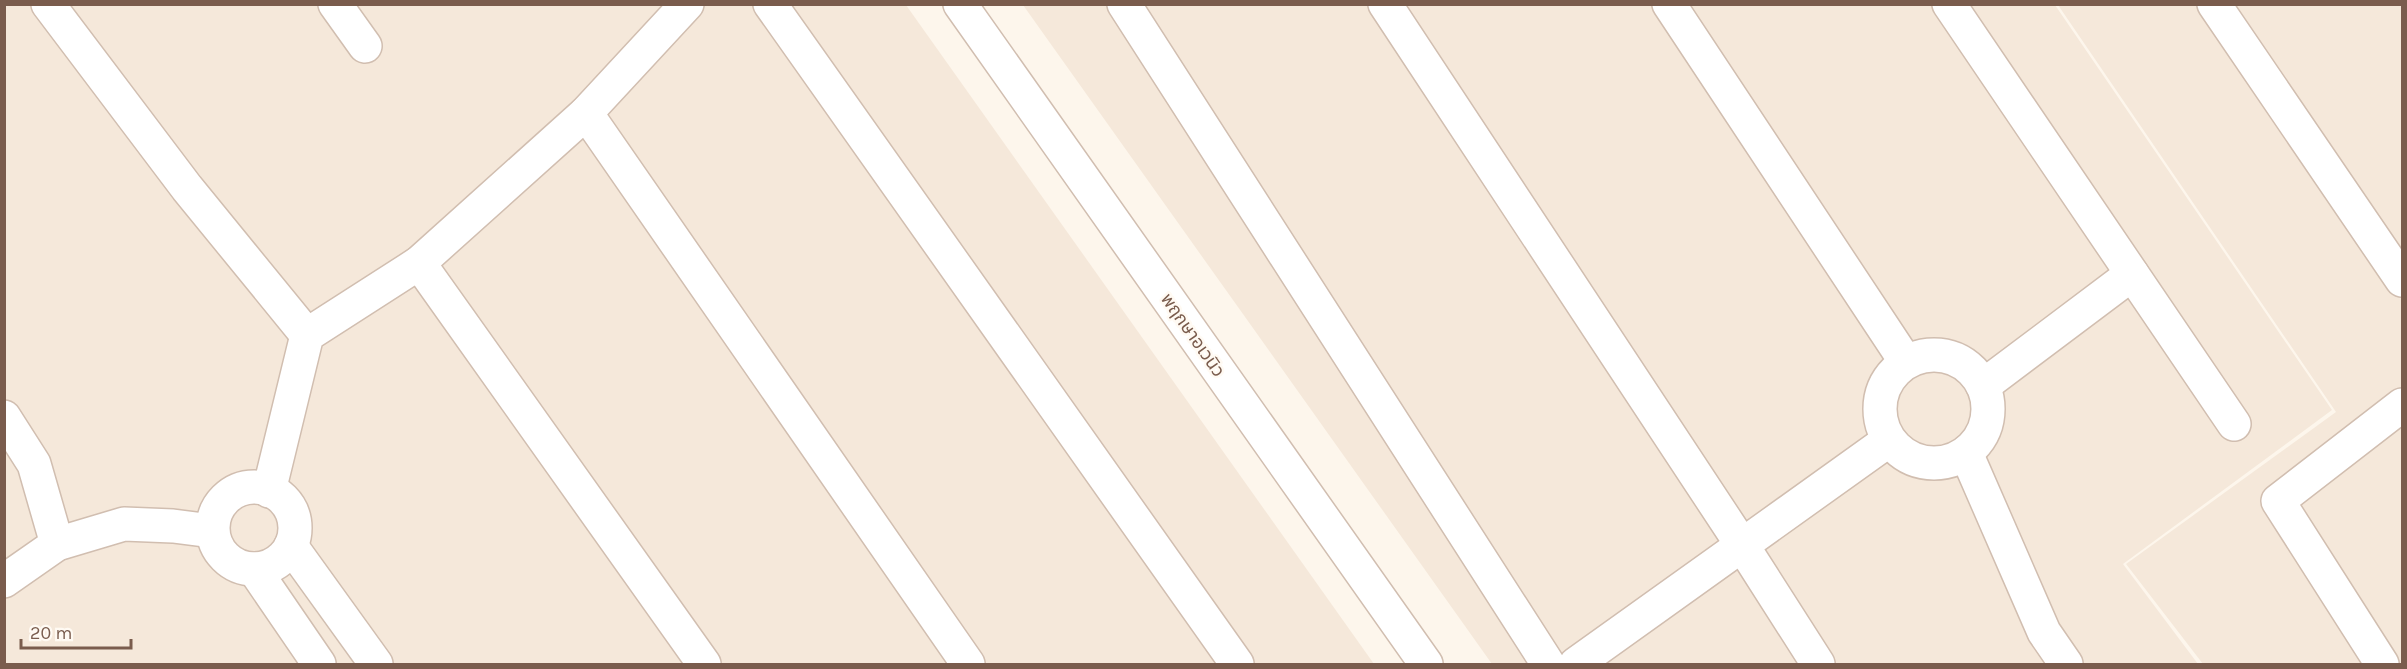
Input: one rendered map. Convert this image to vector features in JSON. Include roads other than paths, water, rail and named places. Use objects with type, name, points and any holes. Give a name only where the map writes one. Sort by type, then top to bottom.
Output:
[{"type":"street","points":[[48,4],[187,188],[307,335]]},
{"type":"street","points":[[335,4],[365,46]]},
{"type":"street","points":[[270,491],[307,335],[419,263],[586,112],[687,4]]},
{"type":"street","points":[[770,4],[1237,664]]},
{"type":"street","name":"พฤกษาอเวนิว","points":[[960,4],[1426,664]]},
{"type":"street","points":[[1124,4],[1548,664]]},
{"type":"street","points":[[1385,4],[1818,664]]},
{"type":"street","points":[[1669,4],[1906,362]]},
{"type":"street","points":[[1949,4],[2234,424]]},
{"type":"street","points":[[2214,4],[2403,280]]},
{"type":"street","points":[[586,112],[968,664]]},
{"type":"street","points":[[419,263],[704,664]]},
{"type":"street","points":[[1983,386],[2132,274]]},
{"type":"street","points":[[1941,355],[1958,361],[1973,371],[1983,386],[1988,404],[1987,422],[1979,440],[1966,453],[1951,461],[1925,462],[1901,453],[1889,440],[1881,423],[1880,406],[1883,388],[1906,362],[1923,356],[1941,355]]},
{"type":"street","points":[[2382,664],[2278,501],[2403,405]]},
{"type":"street","points":[[4,417],[34,464],[57,544]]},
{"type":"street","points":[[1576,664],[1889,440]]},
{"type":"street","points":[[1966,453],[2044,632],[2066,664]]},
{"type":"street","points":[[262,487],[276,493],[287,503],[294,517],[295,532],[291,546],[282,559],[268,567],[254,569],[238,566],[226,558],[217,546],[212,531],[214,516],[221,502],[232,493],[246,488],[262,487]]},
{"type":"street","points":[[4,581],[57,544],[124,524],[173,525],[212,531]]},
{"type":"street","points":[[291,546],[376,664]]},
{"type":"street","points":[[254,569],[319,664]]}]
